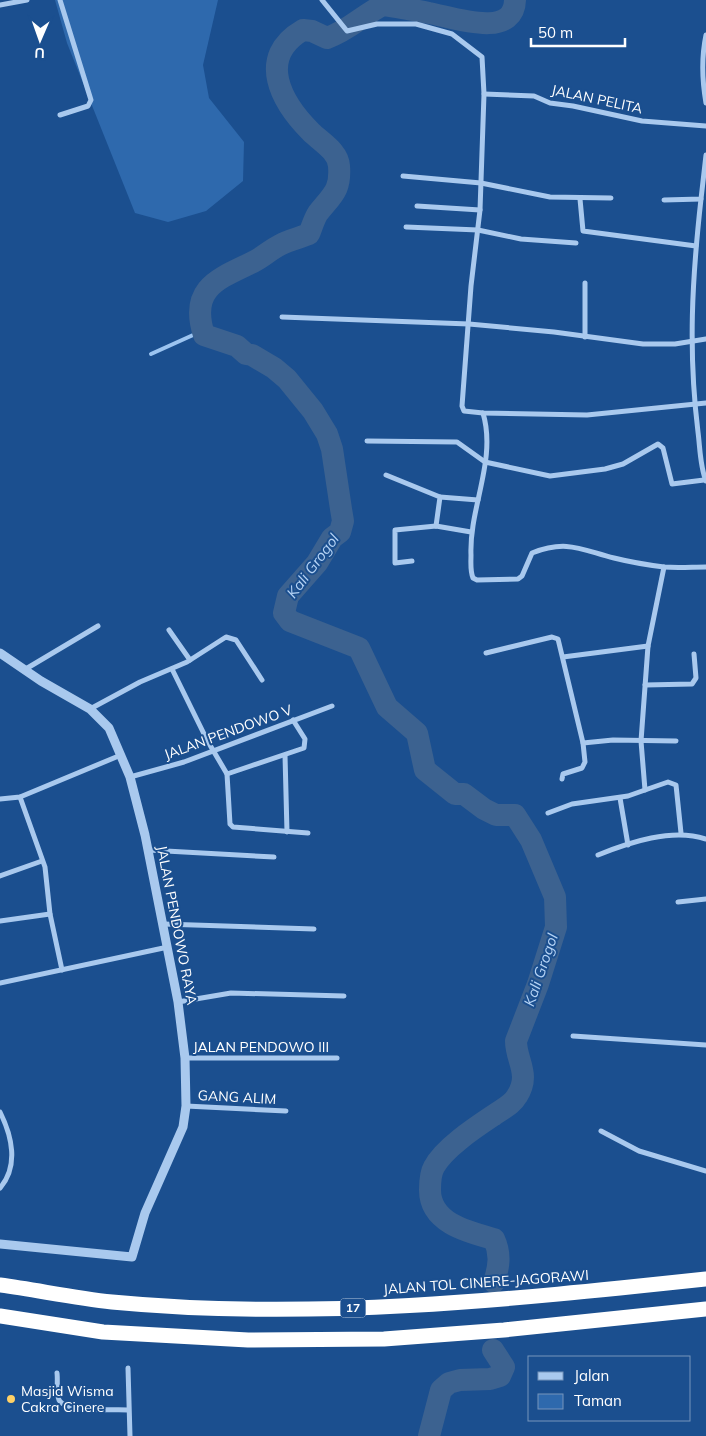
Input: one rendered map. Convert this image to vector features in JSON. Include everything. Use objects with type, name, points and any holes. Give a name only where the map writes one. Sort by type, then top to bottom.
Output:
[{"type":"highway","name":"JALAN TOL CINERE-JAGORAWI","points":[[0,1284],[111,1302],[209,1308],[328,1310],[505,1300],[706,1279]]},
{"type":"highway","points":[[0,1316],[113,1332],[248,1340],[374,1339],[504,1330],[706,1310]]},
{"type":"street","points":[[0,5],[27,0]]},
{"type":"street","points":[[60,0],[91,100],[88,106],[60,115]]},
{"type":"street","points":[[322,0],[347,32],[377,24],[416,24],[452,34],[482,58],[484,94],[480,210],[470,286],[469,324],[462,406],[467,412],[587,415],[706,402]]},
{"type":"street","points":[[706,35],[702,56],[702,85],[706,103]]},
{"type":"street","name":"JALAN PELITA","points":[[484,94],[534,96],[550,103],[642,121],[706,126]]},
{"type":"street","points":[[367,440],[458,442],[485,462],[550,476],[586,473],[623,464],[658,444],[663,448],[672,484],[705,480],[695,402],[691,341],[696,246],[706,155]]},
{"type":"street","points":[[403,176],[481,183],[550,197],[580,199],[611,198]]},
{"type":"street","points":[[580,199],[582,231],[696,246]]},
{"type":"street","points":[[664,200],[701,199]]},
{"type":"street","points":[[417,206],[480,210]]},
{"type":"street","points":[[406,227],[478,230],[521,240],[576,243]]},
{"type":"street","points":[[585,283],[585,338]]},
{"type":"street","points":[[282,317],[469,324],[554,332],[585,338],[643,344],[675,344],[706,339]]},
{"type":"street","points":[[483,413],[486,435],[485,462],[471,532],[471,574],[477,580],[520,578],[532,553],[552,547],[570,546],[614,558],[664,567],[706,567]]},
{"type":"street","points":[[386,475],[440,496],[478,500]]},
{"type":"street","points":[[436,526],[440,496]]},
{"type":"street","points":[[412,561],[395,563],[395,530],[436,526],[471,532]]},
{"type":"street","points":[[645,790],[641,741],[648,646],[664,567]]},
{"type":"street","points":[[24,670],[98,626]]},
{"type":"street","points":[[168,630],[190,660]]},
{"type":"street","points":[[90,709],[140,682],[190,660],[226,637],[232,637],[262,680]]},
{"type":"street","points":[[486,653],[555,637],[558,639],[583,743],[585,766],[563,774],[562,779]]},
{"type":"street","points":[[563,657],[648,646]]},
{"type":"street","name":"JALAN PENDOWO RAYA","points":[[0,653],[24,670],[90,709],[109,728],[122,754],[130,777],[148,850],[168,947],[178,1002],[185,1058],[186,1106],[183,1127],[145,1213],[132,1257],[0,1244]]},
{"type":"street","points":[[645,685],[692,684],[696,678],[694,654]]},
{"type":"street","points":[[172,669],[212,750],[227,774],[230,824],[233,827],[308,833]]},
{"type":"street","name":"JALAN PENDOWO V","points":[[130,777],[184,762],[332,706]]},
{"type":"street","points":[[227,774],[302,750],[306,745],[305,739],[293,720]]},
{"type":"street","points":[[583,743],[613,740],[676,741]]},
{"type":"street","points":[[0,799],[20,797],[122,754]]},
{"type":"street","points":[[285,755],[287,832]]},
{"type":"street","points":[[548,813],[572,804],[620,798],[668,782],[676,785],[681,833]]},
{"type":"street","points":[[20,797],[48,881],[50,914],[62,970]]},
{"type":"street","points":[[620,798],[628,845]]},
{"type":"street","points":[[598,855],[628,845],[681,833],[706,840]]},
{"type":"street","points":[[148,850],[274,857]]},
{"type":"street","points":[[0,876],[42,861]]},
{"type":"street","points":[[678,902],[706,899]]},
{"type":"street","points":[[0,921],[50,914]]},
{"type":"street","points":[[163,924],[314,929]]},
{"type":"street","points":[[0,983],[168,947]]},
{"type":"street","points":[[178,1002],[231,993],[344,996]]},
{"type":"street","points":[[573,1036],[706,1045]]},
{"type":"street","name":"JALAN PENDOWO III","points":[[185,1058],[337,1058]]},
{"type":"street","name":"GANG ALIM","points":[[186,1106],[286,1111]]},
{"type":"street","points":[[0,1112],[9,1128],[12,1150],[11,1166],[5,1182],[0,1188]]},
{"type":"street","points":[[601,1131],[639,1151],[706,1171]]},
{"type":"street","points":[[128,1368],[130,1436]]},
{"type":"street","points":[[57,1373],[58,1398],[63,1405],[79,1408],[128,1410]]},
{"type":"green space","points":[[55,0],[218,0],[203,65],[209,98],[244,142],[243,181],[206,211],[168,222],[135,213],[67,43]]},
{"type":"waterway","name":"Kali Grogol","points":[[494,1282],[498,1260],[498,1250],[494,1239],[462,1229],[443,1218],[436,1211],[432,1201],[430,1178],[434,1167],[453,1145],[510,1104],[521,1088],[523,1074],[516,1041],[538,984],[556,927],[555,897],[531,840],[515,815],[496,815],[484,809],[464,794],[455,794],[425,770],[417,733],[387,707],[359,648],[290,621],[284,613],[288,596],[317,563],[332,538],[340,532],[343,521],[332,449],[327,434],[313,411],[287,379],[274,368],[252,355],[246,354],[237,346],[204,335],[200,319],[200,306],[210,287],[218,280],[257,260],[283,243],[309,234],[317,215],[337,187],[339,166],[336,156],[311,132],[290,107],[278,80],[277,66],[280,53],[289,41],[303,30],[312,31],[327,38],[335,35],[383,5],[466,21],[493,23],[504,19],[512,12],[515,0]]},
{"type":"waterway","points":[[151,354],[202,331]]},
{"type":"waterway","name":"Kali Grogol","points":[[429,1436],[441,1390],[449,1383],[460,1380],[490,1379],[500,1376],[504,1367],[493,1350]]},
{"type":"place","name":"Masjid Wisma Cakra Cinere","points":[[11,1399]]}]
